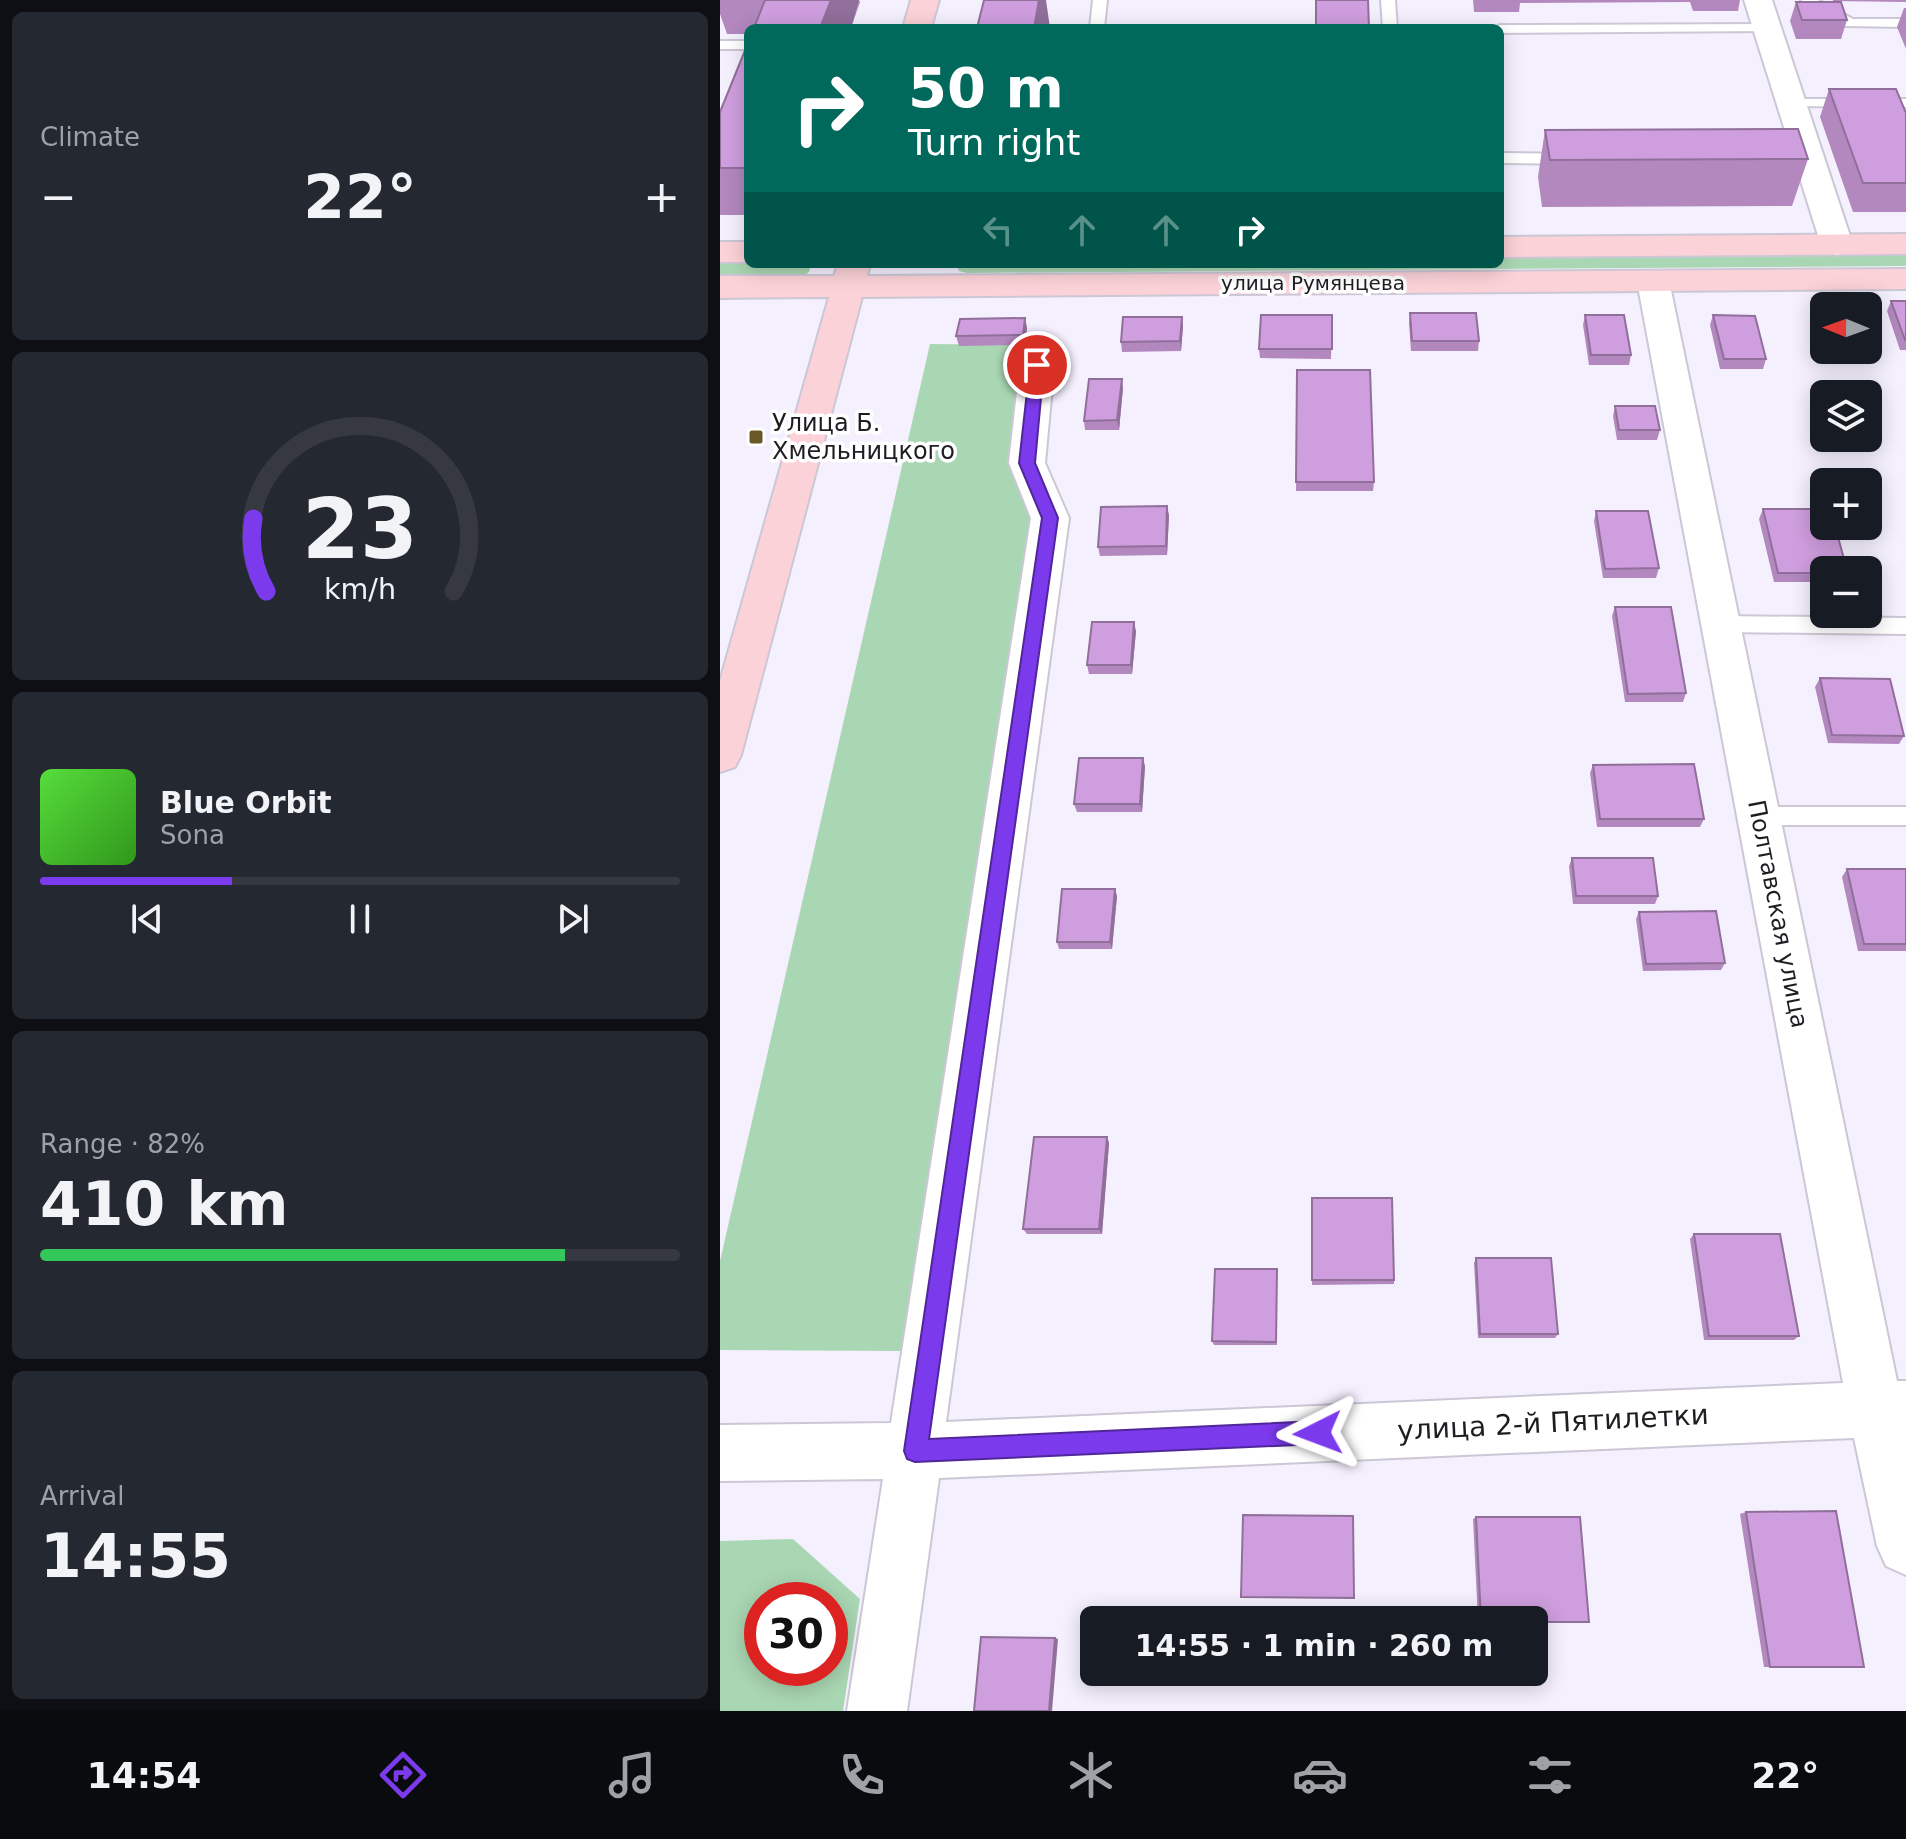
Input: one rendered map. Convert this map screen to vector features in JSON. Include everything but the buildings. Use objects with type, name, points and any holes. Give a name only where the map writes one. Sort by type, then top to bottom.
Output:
[{"type":"main road","points":[[918,24],[925,0]]},
{"type":"main road","points":[[1504,247],[1906,244]]},
{"type":"main road","points":[[720,252],[744,252]]},
{"type":"main road","points":[[720,755],[730,681],[851,275]]},
{"type":"main road","name":"улица Румянцева","points":[[720,287],[851,275],[1653,281],[1906,279]]},
{"type":"street","points":[[1762,14],[1791,103],[1802,162],[1837,245]]},
{"type":"street","name":"Полтавская улица","points":[[1653,281],[1758,816],[1890,1408],[1906,1546]]},
{"type":"street","points":[[877,1711],[1050,518],[1027,463],[1037,365]]},
{"type":"street","name":"улица 2-й Пятилетки","points":[[720,1453],[915,1451],[1890,1408]]},
{"type":"lane","points":[[1097,24],[1100,0]]},
{"type":"lane","points":[[1388,0],[1390,24]]},
{"type":"lane","points":[[1808,0],[1850,23],[1906,23]]},
{"type":"lane","points":[[1504,29],[1762,14]]},
{"type":"lane","points":[[720,45],[744,45]]},
{"type":"lane","points":[[1791,103],[1906,103]]},
{"type":"lane","points":[[1504,158],[1593,159]]},
{"type":"lane","points":[[1721,624],[1906,626]]},
{"type":"lane","points":[[1758,816],[1906,816]]},
{"type":"green space","points":[[1906,254],[1906,266],[967,273],[958,268],[1504,268],[1504,256]]},
{"type":"green space","points":[[720,261],[744,261],[744,268],[810,268],[803,276],[720,277]]},
{"type":"green space","points":[[930,344],[1059,345],[903,1351],[720,1350],[720,1261]]},
{"type":"green space","points":[[793,1539],[841,1582],[744,1582],[744,1686],[847,1686],[843,1711],[720,1711],[720,1541]]},
{"type":"green space","points":[[848,1588],[860,1599],[848,1678]]},
{"type":"place","name":"Улица Б. Хмельницкого","points":[[756,437]]},
{"type":"route","points":[[1037,365],[1027,463],[1050,518],[915,1451],[1318,1433]]}]
